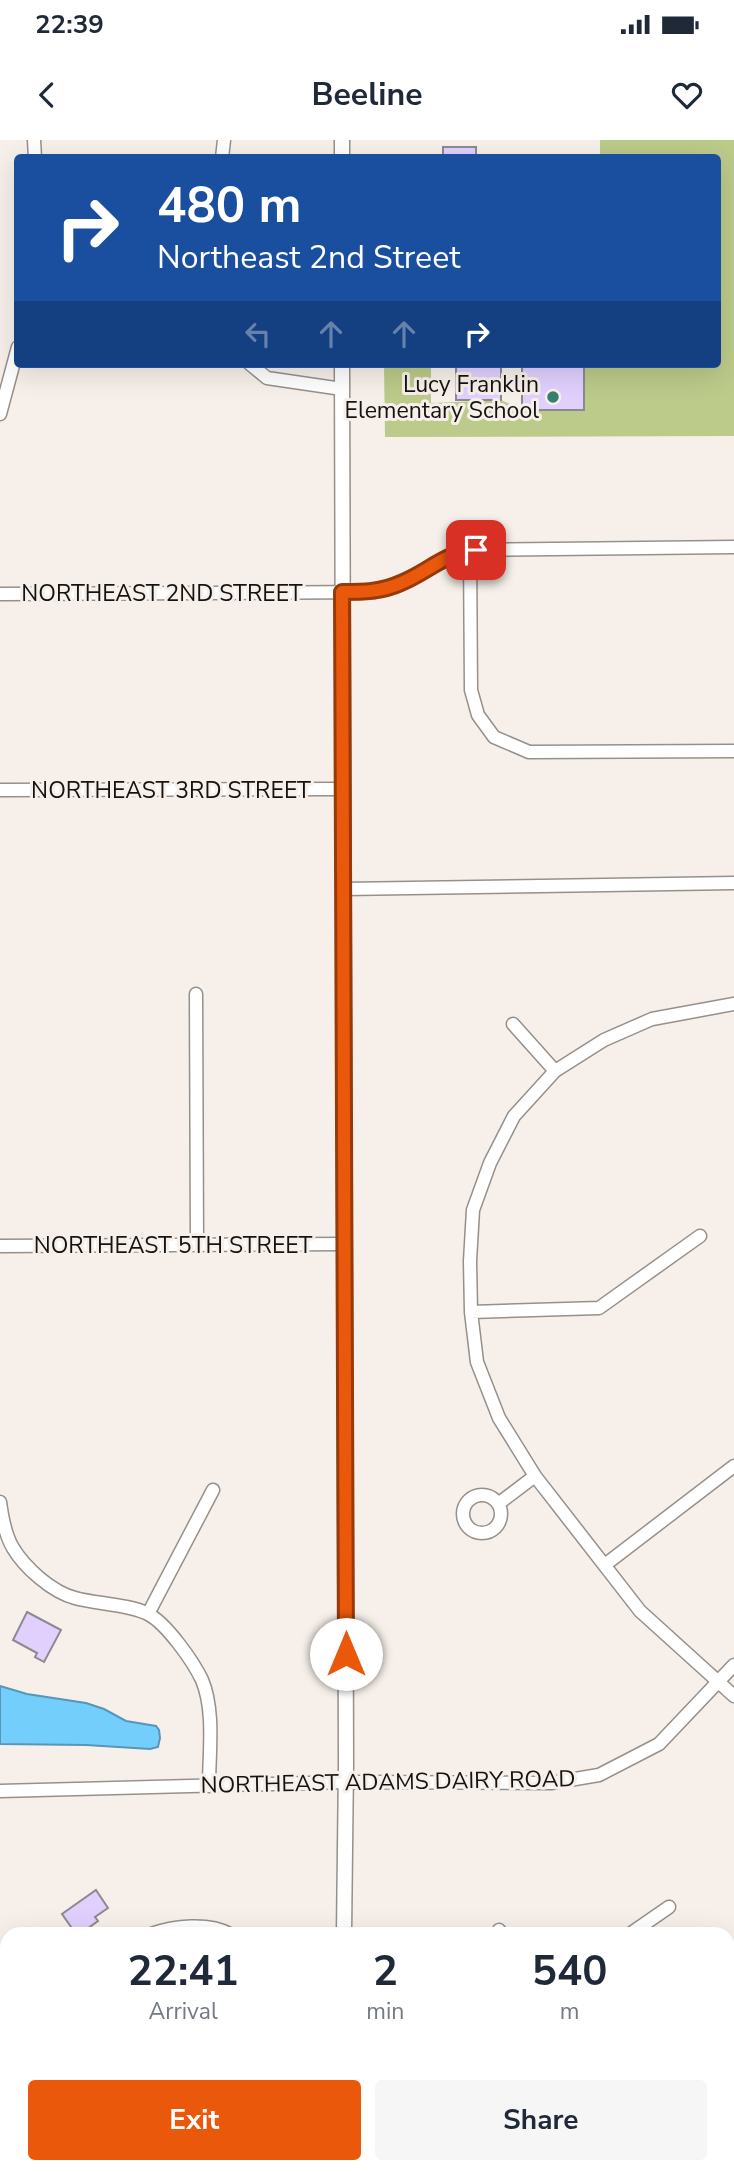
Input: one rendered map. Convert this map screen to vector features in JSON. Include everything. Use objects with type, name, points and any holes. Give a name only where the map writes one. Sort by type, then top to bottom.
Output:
[{"type":"street","points":[[0,414],[14,362]]},
{"type":"street","points":[[255,368],[267,378],[342,388]]},
{"type":"street","points":[[342,368],[346,1783],[344,1927]]},
{"type":"street","name":"NORTHEAST 2ND STREET","points":[[0,594],[374,592],[470,550],[734,547]]},
{"type":"street","points":[[470,550],[471,690],[478,715],[494,737],[528,752],[734,751]]},
{"type":"street","name":"NORTHEAST 3RD STREET","points":[[0,790],[342,789]]},
{"type":"street","points":[[344,889],[734,883]]},
{"type":"street","points":[[195,994],[197,1245]]},
{"type":"street","points":[[734,1004],[652,1019],[604,1040],[555,1071],[514,1116],[490,1163],[473,1210],[471,1312],[477,1362],[499,1418],[536,1476],[640,1611],[734,1696]]},
{"type":"street","points":[[513,1024],[555,1071]]},
{"type":"street","points":[[471,1312],[598,1308],[700,1236]]},
{"type":"street","name":"NORTHEAST 5TH STREET","points":[[0,1246],[345,1244]]},
{"type":"street","points":[[606,1564],[734,1466]]},
{"type":"street","points":[[498,1504],[536,1476]]},
{"type":"street","points":[[148,1614],[213,1490]]},
{"type":"street","points":[[0,1502],[3,1521],[13,1548],[30,1569],[53,1587],[73,1598],[148,1614],[173,1636],[202,1681],[208,1704],[209,1786]]},
{"type":"street","name":"NORTHEAST ADAMS DAIRY ROAD","points":[[0,1791],[346,1783],[551,1783],[599,1775],[659,1744],[734,1665]]},
{"type":"street","points":[[640,1927],[669,1907]]},
{"type":"green space","points":[[600,140],[734,140],[734,436],[385,437],[384,368],[431,368],[431,403],[501,400],[523,410],[583,410],[583,368],[721,368],[721,154],[600,154]]},
{"type":"water","points":[[0,1686],[27,1694],[86,1703],[126,1721],[156,1726],[160,1738],[158,1747],[150,1749],[0,1744]]},
{"type":"building","points":[[443,147],[476,147],[476,154],[443,154]]},
{"type":"building","name":"Lucy Franklin Elementary School","points":[[456,368],[501,368],[501,400],[456,400]]},
{"type":"building","name":"Lucy Franklin Elementary School","points":[[522,368],[584,368],[584,410],[522,410]]},
{"type":"building","points":[[27,1612],[61,1630],[44,1662],[35,1657],[37,1653],[13,1640]]},
{"type":"building","points":[[96,1890],[108,1908],[95,1917],[98,1921],[90,1927],[71,1927],[62,1914]]},
{"type":"place","name":"Lucy Franklin Elementary School","points":[[553,397]]},
{"type":"route","points":[[346,1654],[342,592],[374,592],[402,583],[446,559],[476,550]]}]
